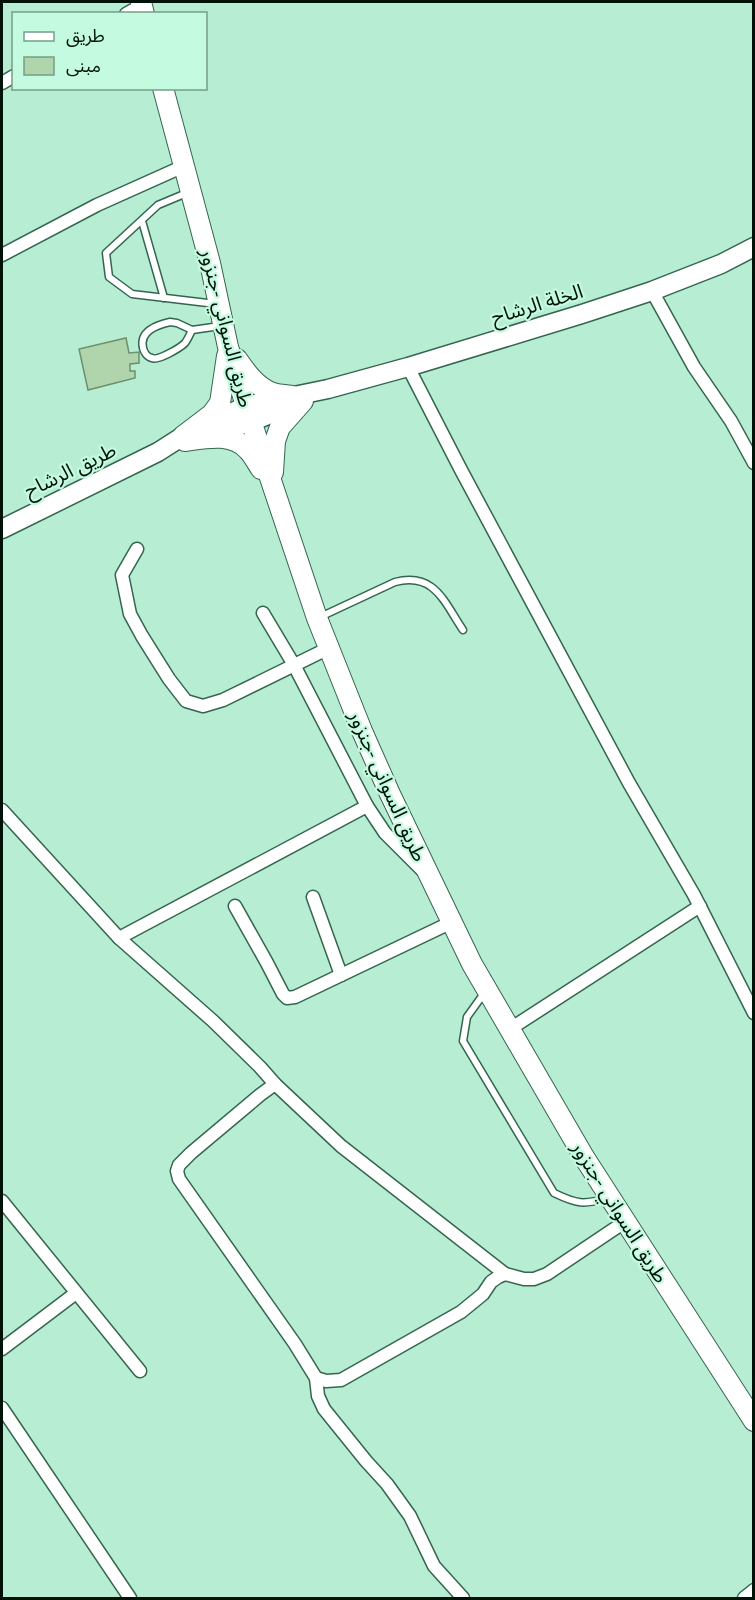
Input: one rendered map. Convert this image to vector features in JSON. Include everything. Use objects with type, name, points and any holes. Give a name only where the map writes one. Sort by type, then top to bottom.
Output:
[{"type":"main road","name":"طريق السواني -جنزور","points":[[164,90],[210,263],[228,347],[249,414],[317,618],[373,756],[472,964],[579,1147],[753,1421]]},
{"type":"main road","name":"الخلة الرشاح","points":[[249,414],[652,291],[721,264],[753,248]]},
{"type":"main road","points":[[228,347],[257,384],[271,393],[298,399],[280,427],[275,441],[273,469],[275,490]]},
{"type":"main road","points":[[184,439],[212,414],[220,403],[228,347]]},
{"type":"main road","name":"طريق الرشاح","points":[[2,529],[184,439],[249,414]]},
{"type":"main road","points":[[184,439],[227,438],[238,441],[248,450],[275,490]]},
{"type":"street","points":[[2,255],[97,205],[184,166]]},
{"type":"street","points":[[652,291],[694,367],[731,421],[753,463]]},
{"type":"street","points":[[408,367],[630,783],[700,906],[753,1013]]},
{"type":"street","points":[[137,549],[122,575],[130,614],[169,679],[186,700],[203,706],[224,700],[329,648]]},
{"type":"street","points":[[263,613],[294,665],[367,806],[385,833],[430,877]]},
{"type":"street","points":[[119,938],[367,806]]},
{"type":"street","points":[[2,810],[119,938],[213,1022],[341,1146],[505,1274],[524,1279],[534,1279],[547,1274],[626,1221]]},
{"type":"street","points":[[314,897],[341,975]]},
{"type":"street","points":[[235,906],[287,998],[295,997],[452,922]]},
{"type":"street","points":[[510,1029],[700,906]]},
{"type":"street","points":[[275,1084],[179,1165],[177,1172],[179,1179],[295,1344],[316,1378],[318,1396],[324,1409],[387,1484],[410,1516],[434,1566],[463,1599]]},
{"type":"street","points":[[2,1201],[140,1371]]},
{"type":"street","points":[[316,1378],[326,1381],[341,1380],[461,1312],[483,1294],[491,1282],[505,1274]]},
{"type":"street","points":[[2,1349],[76,1293]]},
{"type":"street","points":[[2,1408],[130,1599]]},
{"type":"street","points":[[744,1599],[753,1590]]},
{"type":"lane","points":[[191,191],[158,205],[106,253],[109,276],[132,294],[219,304]]},
{"type":"lane","points":[[142,220],[164,298]]},
{"type":"lane","points":[[192,330],[187,341],[177,349],[156,359],[150,358],[143,347],[144,333],[170,322],[192,330],[224,325]]},
{"type":"lane","points":[[317,618],[395,582],[407,579],[424,582],[438,591],[463,630]]},
{"type":"lane","points":[[487,989],[467,1017],[463,1041],[469,1052],[554,1193],[574,1203],[591,1203],[611,1198]]},
{"type":"building","points":[[126,338],[129,353],[139,352],[139,363],[130,364],[130,371],[135,371],[135,378],[88,390],[79,349]]}]
